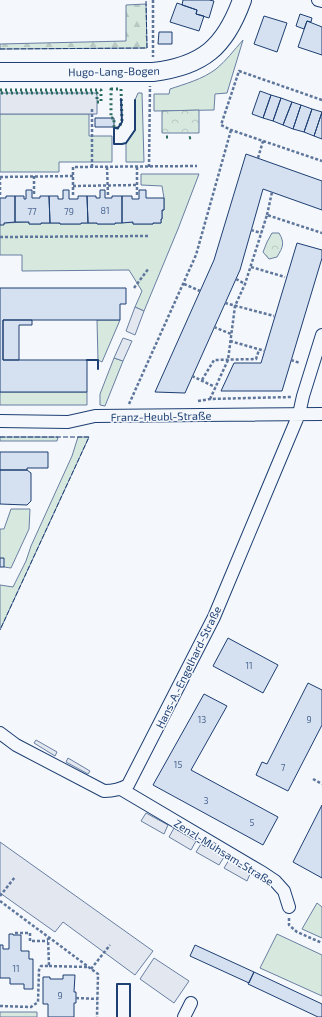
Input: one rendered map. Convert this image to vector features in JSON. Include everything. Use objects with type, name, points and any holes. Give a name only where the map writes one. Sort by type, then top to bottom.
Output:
[{"type":"street","name":"Hugo-Lang-Bogen","points":[[0,72],[151,72],[189,64],[210,52],[225,36],[242,0]]},
{"type":"street","points":[[318,0],[322,2]]},
{"type":"street","name":"Hans-A.-Engelhard-Straße","points":[[121,789],[128,785],[214,617],[299,414],[322,335]]},
{"type":"street","name":"Franz-Heubl-Straße","points":[[0,421],[68,422],[95,416],[322,414]]},
{"type":"street","points":[[0,734],[16,745],[104,791],[121,789]]},
{"type":"street","name":"Zenzl-Mühsam-Straße","points":[[121,789],[275,881],[284,891],[289,907]]},
{"type":"street","points":[[184,1017],[191,1003]]},
{"type":"path","points":[[150,167],[153,0]]},
{"type":"path","points":[[322,100],[239,71],[221,125],[231,130],[322,161]]},
{"type":"path","points":[[92,109],[92,167]]},
{"type":"path","points":[[128,416],[129,404],[196,255],[231,130]]},
{"type":"path","points":[[258,158],[263,141]]},
{"type":"path","points":[[73,195],[73,167],[196,166]]},
{"type":"path","points":[[107,167],[108,196]]},
{"type":"path","points":[[137,167],[137,196]]},
{"type":"path","points":[[34,176],[34,196]]},
{"type":"path","points":[[0,195],[0,177],[73,176]]},
{"type":"path","points":[[73,186],[137,185]]},
{"type":"path","points":[[210,399],[228,360],[235,306],[251,267],[272,192]]},
{"type":"path","points":[[267,214],[322,233]]},
{"type":"path","points":[[251,230],[261,234]]},
{"type":"path","points":[[0,236],[148,236]]},
{"type":"path","points":[[251,267],[285,277]]},
{"type":"path","points":[[134,288],[149,268]]},
{"type":"path","points":[[236,279],[245,284]]},
{"type":"path","points":[[184,284],[200,291]]},
{"type":"path","points":[[225,303],[274,316]]},
{"type":"path","points":[[214,327],[231,334]]},
{"type":"path","points":[[230,341],[265,351]]},
{"type":"path","points":[[202,380],[214,360],[256,359],[259,350]]},
{"type":"path","points":[[192,376],[215,387]]},
{"type":"path","points":[[197,402],[210,399],[303,396]]},
{"type":"path","points":[[313,779],[322,784]]},
{"type":"path","points":[[0,896],[15,878]]},
{"type":"path","points":[[0,901],[98,974],[98,1017]]},
{"type":"path","points":[[289,907],[289,925],[297,932],[322,943]]},
{"type":"path","points":[[15,933],[30,933],[30,941],[48,942]]},
{"type":"path","points":[[48,937],[49,966]]},
{"type":"path","points":[[90,968],[110,945]]},
{"type":"path","points":[[0,1006],[31,1007],[38,1002],[39,970],[42,966],[90,968]]},
{"type":"path","points":[[76,998],[98,999]]},
{"type":"green space","points":[[146,4],[147,48],[0,49],[0,44],[126,41],[126,5]]},
{"type":"green space","points":[[243,40],[227,93],[215,94],[214,110],[154,111],[154,94],[169,94],[170,89],[194,81],[211,73]]},
{"type":"green space","points":[[138,93],[142,93],[144,162],[126,162],[126,143],[135,130],[135,100]]},
{"type":"green space","points":[[199,110],[199,133],[162,133],[162,111]]},
{"type":"green space","points":[[0,114],[89,114],[89,136],[112,136],[112,162],[59,162],[59,172],[0,172]]},
{"type":"green space","points":[[141,174],[199,174],[144,311],[135,307],[142,291],[129,270],[22,271],[22,255],[0,255],[0,225],[4,223],[161,223],[162,210],[164,210],[162,186],[141,185]]},
{"type":"green space","points":[[272,233],[279,233],[282,240],[282,245],[277,257],[269,259],[263,252]]},
{"type":"green space","points":[[97,320],[120,320],[102,362],[98,360]]},
{"type":"green space","points":[[114,358],[123,361],[105,406],[100,405],[100,394]]},
{"type":"green space","points":[[0,392],[87,392],[87,405],[0,405]]},
{"type":"green space","points":[[0,437],[58,437],[57,441],[0,441]]},
{"type":"green space","points":[[78,437],[89,437],[0,630],[0,585],[13,587],[72,456]]},
{"type":"green space","points":[[11,509],[30,509],[29,529],[11,568],[4,567],[0,558],[0,529],[4,529]]},
{"type":"green space","points":[[317,903],[322,907],[322,938],[302,929]]},
{"type":"green space","points":[[277,934],[322,955],[322,996],[260,968]]},
{"type":"green space","points":[[0,1012],[37,1012],[37,1017],[0,1017]]},
{"type":"shaded area","points":[[0,93],[97,93],[97,114],[0,114]]},
{"type":"shaded area","points":[[135,307],[144,311],[135,335],[126,331]]},
{"type":"shaded area","points":[[123,338],[132,341],[123,361],[114,358]]},
{"type":"shaded area","points":[[36,740],[57,752],[55,756],[34,743]]},
{"type":"shaded area","points":[[68,758],[90,771],[88,774],[66,762]]},
{"type":"shaded area","points":[[146,813],[168,825],[164,834],[141,821]]},
{"type":"shaded area","points":[[174,828],[196,841],[191,850],[169,837]]},
{"type":"shaded area","points":[[0,842],[153,951],[135,975],[63,922],[55,932],[0,893]]},
{"type":"shaded area","points":[[201,844],[224,857],[219,865],[196,852]]},
{"type":"shaded area","points":[[229,860],[251,872],[247,881],[224,868]]},
{"type":"shaded area","points":[[154,958],[189,981],[174,1003],[140,979]]},
{"type":"building","points":[[183,0],[214,1],[209,18],[196,14],[197,10],[182,5]]},
{"type":"building","points":[[177,3],[197,10],[196,14],[204,16],[199,31],[170,22]]},
{"type":"building","points":[[300,14],[312,18],[311,22],[307,21],[304,29],[296,26]]},
{"type":"building","points":[[264,16],[287,23],[277,52],[254,44]]},
{"type":"building","points":[[307,21],[322,27],[322,55],[298,47]]},
{"type":"building","points":[[159,32],[172,32],[172,44],[158,44]]},
{"type":"building","points":[[260,91],[271,95],[263,118],[252,114]]},
{"type":"building","points":[[271,95],[281,98],[273,121],[263,118]]},
{"type":"building","points":[[281,98],[292,102],[283,125],[273,121]]},
{"type":"building","points":[[292,102],[301,105],[293,129],[283,125]]},
{"type":"building","points":[[301,105],[312,109],[304,132],[293,129]]},
{"type":"building","points":[[312,109],[322,112],[314,136],[304,132]]},
{"type":"building","points":[[322,112],[322,139],[314,136]]},
{"type":"building","points":[[95,118],[114,118],[114,127],[95,127]]},
{"type":"building","points":[[246,154],[322,181],[322,210],[263,189],[240,270],[185,393],[155,392],[214,260]]},
{"type":"building","points":[[26,190],[32,190],[32,198],[49,196],[50,223],[29,224],[29,222],[15,222],[15,196],[24,196],[24,199],[26,199]]},
{"type":"building","points":[[63,190],[69,190],[69,199],[78,199],[78,196],[87,196],[88,223],[50,223],[49,196],[58,196],[58,199],[63,199]]},
{"type":"building","points":[[100,190],[105,190],[105,198],[122,196],[122,223],[88,223],[87,196],[96,196],[96,198],[100,198]]},
{"type":"building","points":[[139,190],[146,190],[146,198],[164,198],[164,210],[162,210],[161,223],[122,223],[122,196],[132,196],[132,199],[139,199]]},
{"type":"building","points":[[6,196],[15,196],[15,222],[0,225],[0,198],[6,198]]},
{"type":"building","points":[[297,243],[322,250],[322,258],[282,391],[221,391],[234,363],[261,363]]},
{"type":"building","points":[[0,288],[126,288],[126,304],[120,304],[120,320],[3,320],[3,360],[87,360],[87,392],[0,392]]},
{"type":"building","points":[[3,320],[32,320],[32,325],[19,325],[19,360],[3,360]]},
{"type":"building","points":[[0,452],[48,452],[48,468],[0,470]]},
{"type":"building","points":[[0,470],[27,470],[31,473],[31,501],[27,505],[0,504]]},
{"type":"building","points":[[0,558],[4,558],[4,567],[0,567]]},
{"type":"building","points":[[228,638],[278,665],[263,693],[213,666]]},
{"type":"building","points":[[308,683],[322,690],[322,725],[288,791],[256,775],[262,762],[267,764]]},
{"type":"building","points":[[204,694],[227,706],[191,770],[278,817],[263,845],[153,785]]},
{"type":"building","points":[[322,805],[322,878],[293,862]]},
{"type":"building","points":[[9,934],[21,935],[21,951],[29,951],[29,959],[33,959],[33,989],[24,989],[24,984],[10,984],[10,978],[0,978],[0,945],[3,945],[3,949],[9,949]]},
{"type":"building","points":[[195,945],[254,972],[249,983],[190,956]]},
{"type":"building","points":[[254,972],[322,1004],[322,1017],[318,1017],[248,984]]},
{"type":"building","points":[[63,975],[75,975],[74,992],[76,992],[76,1003],[74,1003],[74,1017],[48,1017],[48,1004],[43,1004],[43,977],[50,977],[50,979],[63,979]]},
{"type":"hedge","points":[[111,89],[121,89],[122,122],[118,128],[114,128],[114,118],[111,118],[111,89]]},
{"type":"hedge","points":[[0,90],[101,90],[101,102],[97,102],[97,93],[0,93]]},
{"type":"hedge","points":[[189,138],[193,137]]},
{"type":"fence","points":[[0,49],[147,48],[146,0]]},
{"type":"fence","points":[[0,437],[89,437],[0,630]]},
{"type":"wall","points":[[121,99],[122,122],[118,128],[114,128],[114,144],[126,143],[135,130],[135,100]]},
{"type":"wall","points":[[87,360],[98,360],[98,369]]},
{"type":"wall","points":[[117,1017],[117,984],[130,984],[130,1017]]}]
